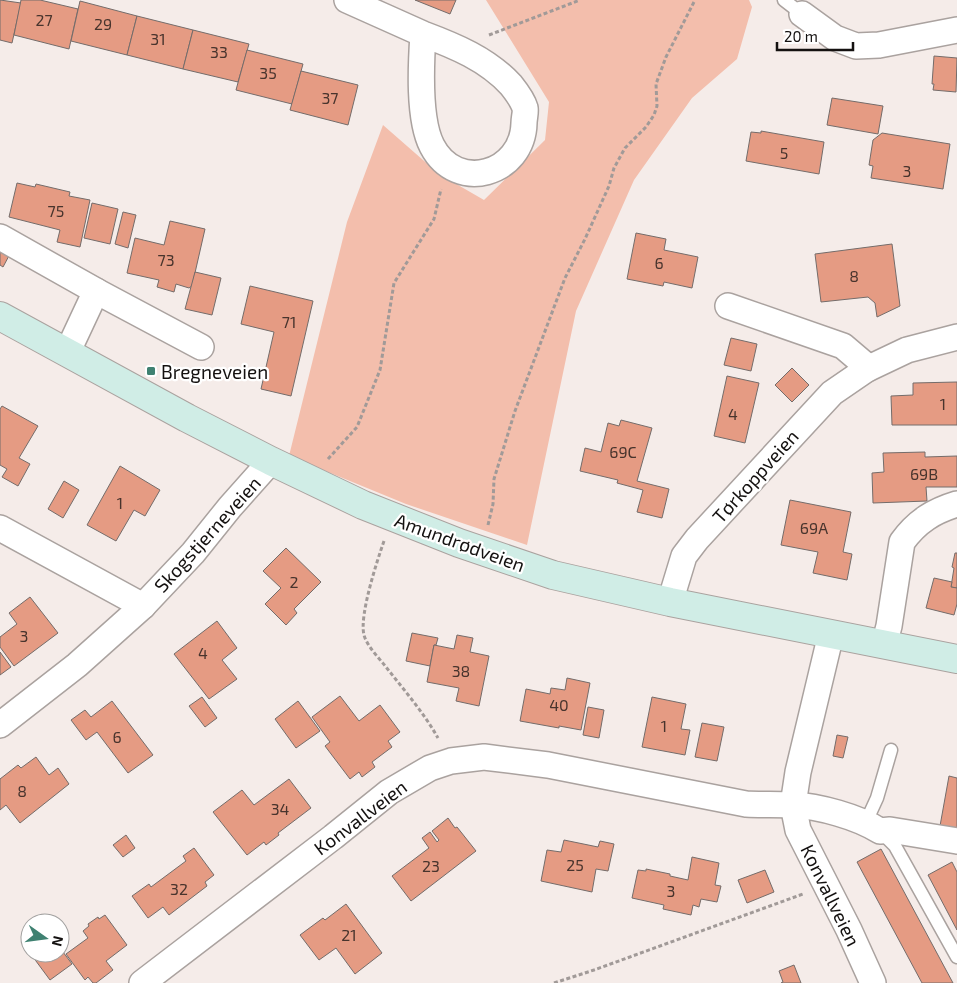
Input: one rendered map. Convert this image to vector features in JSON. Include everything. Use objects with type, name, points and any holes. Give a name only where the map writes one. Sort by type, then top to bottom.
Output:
[{"type":"main road","name":"Amundrødveien","points":[[0,316],[187,418],[303,477],[363,506],[480,551],[553,575],[670,602],[957,659]]},
{"type":"street","points":[[347,0],[423,34],[458,47],[484,63],[511,86],[525,108],[524,134],[518,150],[495,170],[487,173],[470,174],[452,168],[445,163],[432,147],[428,134],[422,84],[423,34]]},
{"type":"street","points":[[793,7],[835,38],[856,46],[879,44],[957,30]]},
{"type":"street","points":[[0,237],[200,347]]},
{"type":"street","points":[[67,353],[96,291]]},
{"type":"street","points":[[728,306],[843,346],[863,363],[867,369]]},
{"type":"street","name":"Tørkoppveien","points":[[670,602],[684,556],[697,538],[832,393],[867,369],[906,350],[957,337]]},
{"type":"street","name":"Skogstjerneveien","points":[[0,725],[77,665],[143,606],[193,553],[230,506],[271,461]]},
{"type":"street","points":[[884,645],[889,626],[902,542],[923,519],[940,509],[957,504]]},
{"type":"street","name":"Skogstjerneveien","points":[[0,528],[143,606]]},
{"type":"street","name":"Konvallveien","points":[[831,634],[798,772],[793,805],[798,830],[873,983]]},
{"type":"street","name":"Konvallveien","points":[[142,983],[389,792],[430,768],[451,761],[484,757],[548,765],[746,804],[764,806],[793,805],[823,810],[890,830],[957,841]]},
{"type":"lane","points":[[891,750],[877,798],[873,826],[895,846],[957,957]]},
{"type":"path","points":[[458,47],[580,0]]},
{"type":"path","points":[[480,551],[493,504],[496,470],[515,411],[565,278],[585,239],[614,168],[625,148],[646,127],[654,115],[657,106],[656,84],[666,57],[695,0]]},
{"type":"path","points":[[303,477],[330,458],[357,427],[380,370],[394,283],[434,219],[441,190],[452,168]]},
{"type":"path","points":[[393,517],[378,560],[369,596],[363,622],[364,636],[435,732],[451,761]]},
{"type":"path","points":[[554,983],[827,886]]},
{"type":"shaded area","points":[[486,0],[749,0],[752,7],[737,59],[692,98],[634,180],[576,311],[527,545],[406,504],[289,456],[347,222],[383,125],[439,174],[484,200],[545,140],[549,102]]},
{"type":"building","points":[[0,0],[21,3],[12,43],[0,40]]},
{"type":"building","points":[[21,0],[40,0],[78,9],[69,49],[14,35]]},
{"type":"building","points":[[415,0],[456,0],[450,14]]},
{"type":"building","points":[[80,1],[137,16],[127,55],[71,41]]},
{"type":"building","points":[[137,16],[193,30],[183,69],[127,55]]},
{"type":"building","points":[[193,30],[249,44],[238,82],[183,69]]},
{"type":"building","points":[[247,50],[303,64],[292,104],[236,90]]},
{"type":"building","points":[[934,56],[957,58],[956,92],[933,90]]},
{"type":"building","points":[[301,71],[358,85],[348,125],[290,110]]},
{"type":"building","points":[[832,98],[883,106],[878,134],[827,125]]},
{"type":"building","points":[[761,131],[824,142],[819,174],[746,161],[751,132],[761,133]]},
{"type":"building","points":[[882,133],[950,144],[943,189],[871,178],[873,166],[869,165],[873,140]]},
{"type":"building","points":[[17,183],[35,187],[36,184],[70,192],[69,196],[90,200],[80,247],[57,242],[60,230],[9,217]]},
{"type":"building","points":[[92,203],[118,209],[110,244],[84,238]]},
{"type":"building","points":[[123,212],[136,215],[128,248],[115,244]]},
{"type":"building","points":[[170,221],[205,229],[192,286],[189,288],[176,284],[174,292],[157,287],[159,280],[127,273],[135,238],[164,245]]},
{"type":"building","points":[[636,233],[666,239],[664,250],[698,257],[692,288],[664,282],[663,286],[627,279]]},
{"type":"building","points":[[892,244],[900,306],[877,317],[875,303],[868,297],[821,302],[815,254]]},
{"type":"building","points":[[0,246],[11,252],[3,267],[0,265]]},
{"type":"building","points":[[195,272],[221,278],[212,315],[185,309]]},
{"type":"building","points":[[250,286],[313,301],[291,396],[261,389],[274,332],[241,324]]},
{"type":"building","points":[[731,338],[757,344],[751,371],[724,365]]},
{"type":"building","points":[[792,368],[809,385],[792,402],[775,385]]},
{"type":"building","points":[[727,376],[759,383],[745,443],[714,436]]},
{"type":"building","points":[[957,382],[957,425],[892,425],[891,396],[913,395],[913,383]]},
{"type":"building","points":[[2,406],[38,426],[19,458],[30,464],[18,486],[2,477],[7,469],[0,465],[0,409]]},
{"type":"building","points":[[621,420],[652,428],[637,481],[669,489],[662,518],[637,512],[643,490],[617,483],[618,480],[580,471],[585,448],[601,452],[608,423],[619,426]]},
{"type":"building","points":[[925,452],[925,457],[957,456],[957,487],[926,487],[927,501],[873,503],[872,473],[884,472],[883,453]]},
{"type":"building","points":[[120,466],[160,490],[145,516],[134,510],[116,541],[87,525]]},
{"type":"building","points":[[64,481],[79,490],[63,518],[48,509]]},
{"type":"building","points":[[790,500],[851,512],[843,552],[852,554],[847,580],[813,573],[818,552],[781,545]]},
{"type":"building","points":[[286,548],[321,582],[294,609],[297,613],[286,625],[265,604],[281,588],[263,571]]},
{"type":"building","points":[[955,553],[957,553],[957,588],[951,587]]},
{"type":"building","points":[[934,578],[952,582],[951,587],[957,588],[957,604],[954,615],[926,608]]},
{"type":"building","points":[[30,597],[58,633],[14,666],[0,647],[0,637],[17,624],[9,613]]},
{"type":"building","points":[[217,621],[237,648],[222,660],[237,679],[209,699],[174,654]]},
{"type":"building","points":[[412,633],[438,638],[436,645],[434,645],[430,666],[406,661]]},
{"type":"building","points":[[457,635],[473,638],[470,652],[489,656],[479,706],[456,701],[459,688],[427,682],[434,645],[454,649]]},
{"type":"building","points":[[0,652],[11,667],[0,675]]},
{"type":"building","points":[[567,678],[590,683],[581,730],[520,721],[526,689],[550,694],[551,688],[565,690]]},
{"type":"building","points":[[340,696],[359,721],[380,705],[400,732],[388,741],[392,747],[372,762],[375,767],[362,777],[359,772],[350,779],[325,746],[330,742],[312,717]]},
{"type":"building","points":[[202,697],[217,718],[205,727],[189,706]]},
{"type":"building","points":[[652,697],[686,704],[681,729],[690,730],[685,755],[642,747]]},
{"type":"building","points":[[112,701],[153,755],[128,773],[97,732],[86,740],[71,720],[85,710],[91,717]]},
{"type":"building","points":[[298,701],[320,731],[296,748],[275,719]]},
{"type":"building","points":[[588,707],[604,710],[599,738],[583,735]]},
{"type":"building","points":[[702,723],[724,727],[717,761],[695,757]]},
{"type":"building","points":[[837,735],[848,737],[843,758],[833,756]]},
{"type":"building","points":[[36,757],[49,775],[58,768],[69,784],[20,823],[6,805],[0,810],[0,779],[18,765],[21,768]]},
{"type":"building","points":[[949,776],[957,778],[957,829],[940,826]]},
{"type":"building","points":[[289,779],[311,808],[278,833],[279,835],[266,845],[264,842],[247,855],[213,812],[242,790],[254,805]]},
{"type":"building","points":[[448,818],[476,851],[411,901],[392,876],[429,848],[422,838],[430,832],[437,842],[439,840],[432,831]]},
{"type":"building","points":[[126,835],[135,848],[123,857],[113,845]]},
{"type":"building","points":[[564,840],[598,847],[600,841],[614,844],[608,871],[596,869],[592,892],[541,881],[547,850],[561,852]]},
{"type":"building","points":[[194,848],[214,875],[205,882],[207,886],[169,915],[163,907],[148,918],[132,896],[149,884],[151,887],[186,861],[183,856]]},
{"type":"building","points":[[881,849],[953,983],[922,983],[857,862]]},
{"type":"building","points":[[692,857],[719,863],[715,885],[721,886],[717,902],[701,899],[699,907],[693,905],[691,915],[663,909],[664,905],[632,898],[638,870],[646,871],[646,869],[688,880]]},
{"type":"building","points":[[952,862],[957,872],[957,930],[928,875]]},
{"type":"building","points":[[765,870],[774,892],[747,903],[738,880]]},
{"type":"building","points":[[346,904],[382,953],[355,974],[336,948],[319,960],[300,935],[323,918],[325,920]]},
{"type":"building","points":[[105,915],[127,945],[106,961],[113,970],[96,983],[93,983],[88,977],[85,980],[70,959],[70,951],[88,938],[83,931],[89,926],[88,924],[98,917],[99,919]]},
{"type":"building","points":[[70,961],[72,964],[50,980],[37,963],[70,963]]},
{"type":"building","points":[[794,965],[801,983],[781,983],[783,982],[779,971]]},
{"type":"place","name":"Bregneveien","points":[[151,371]]}]
